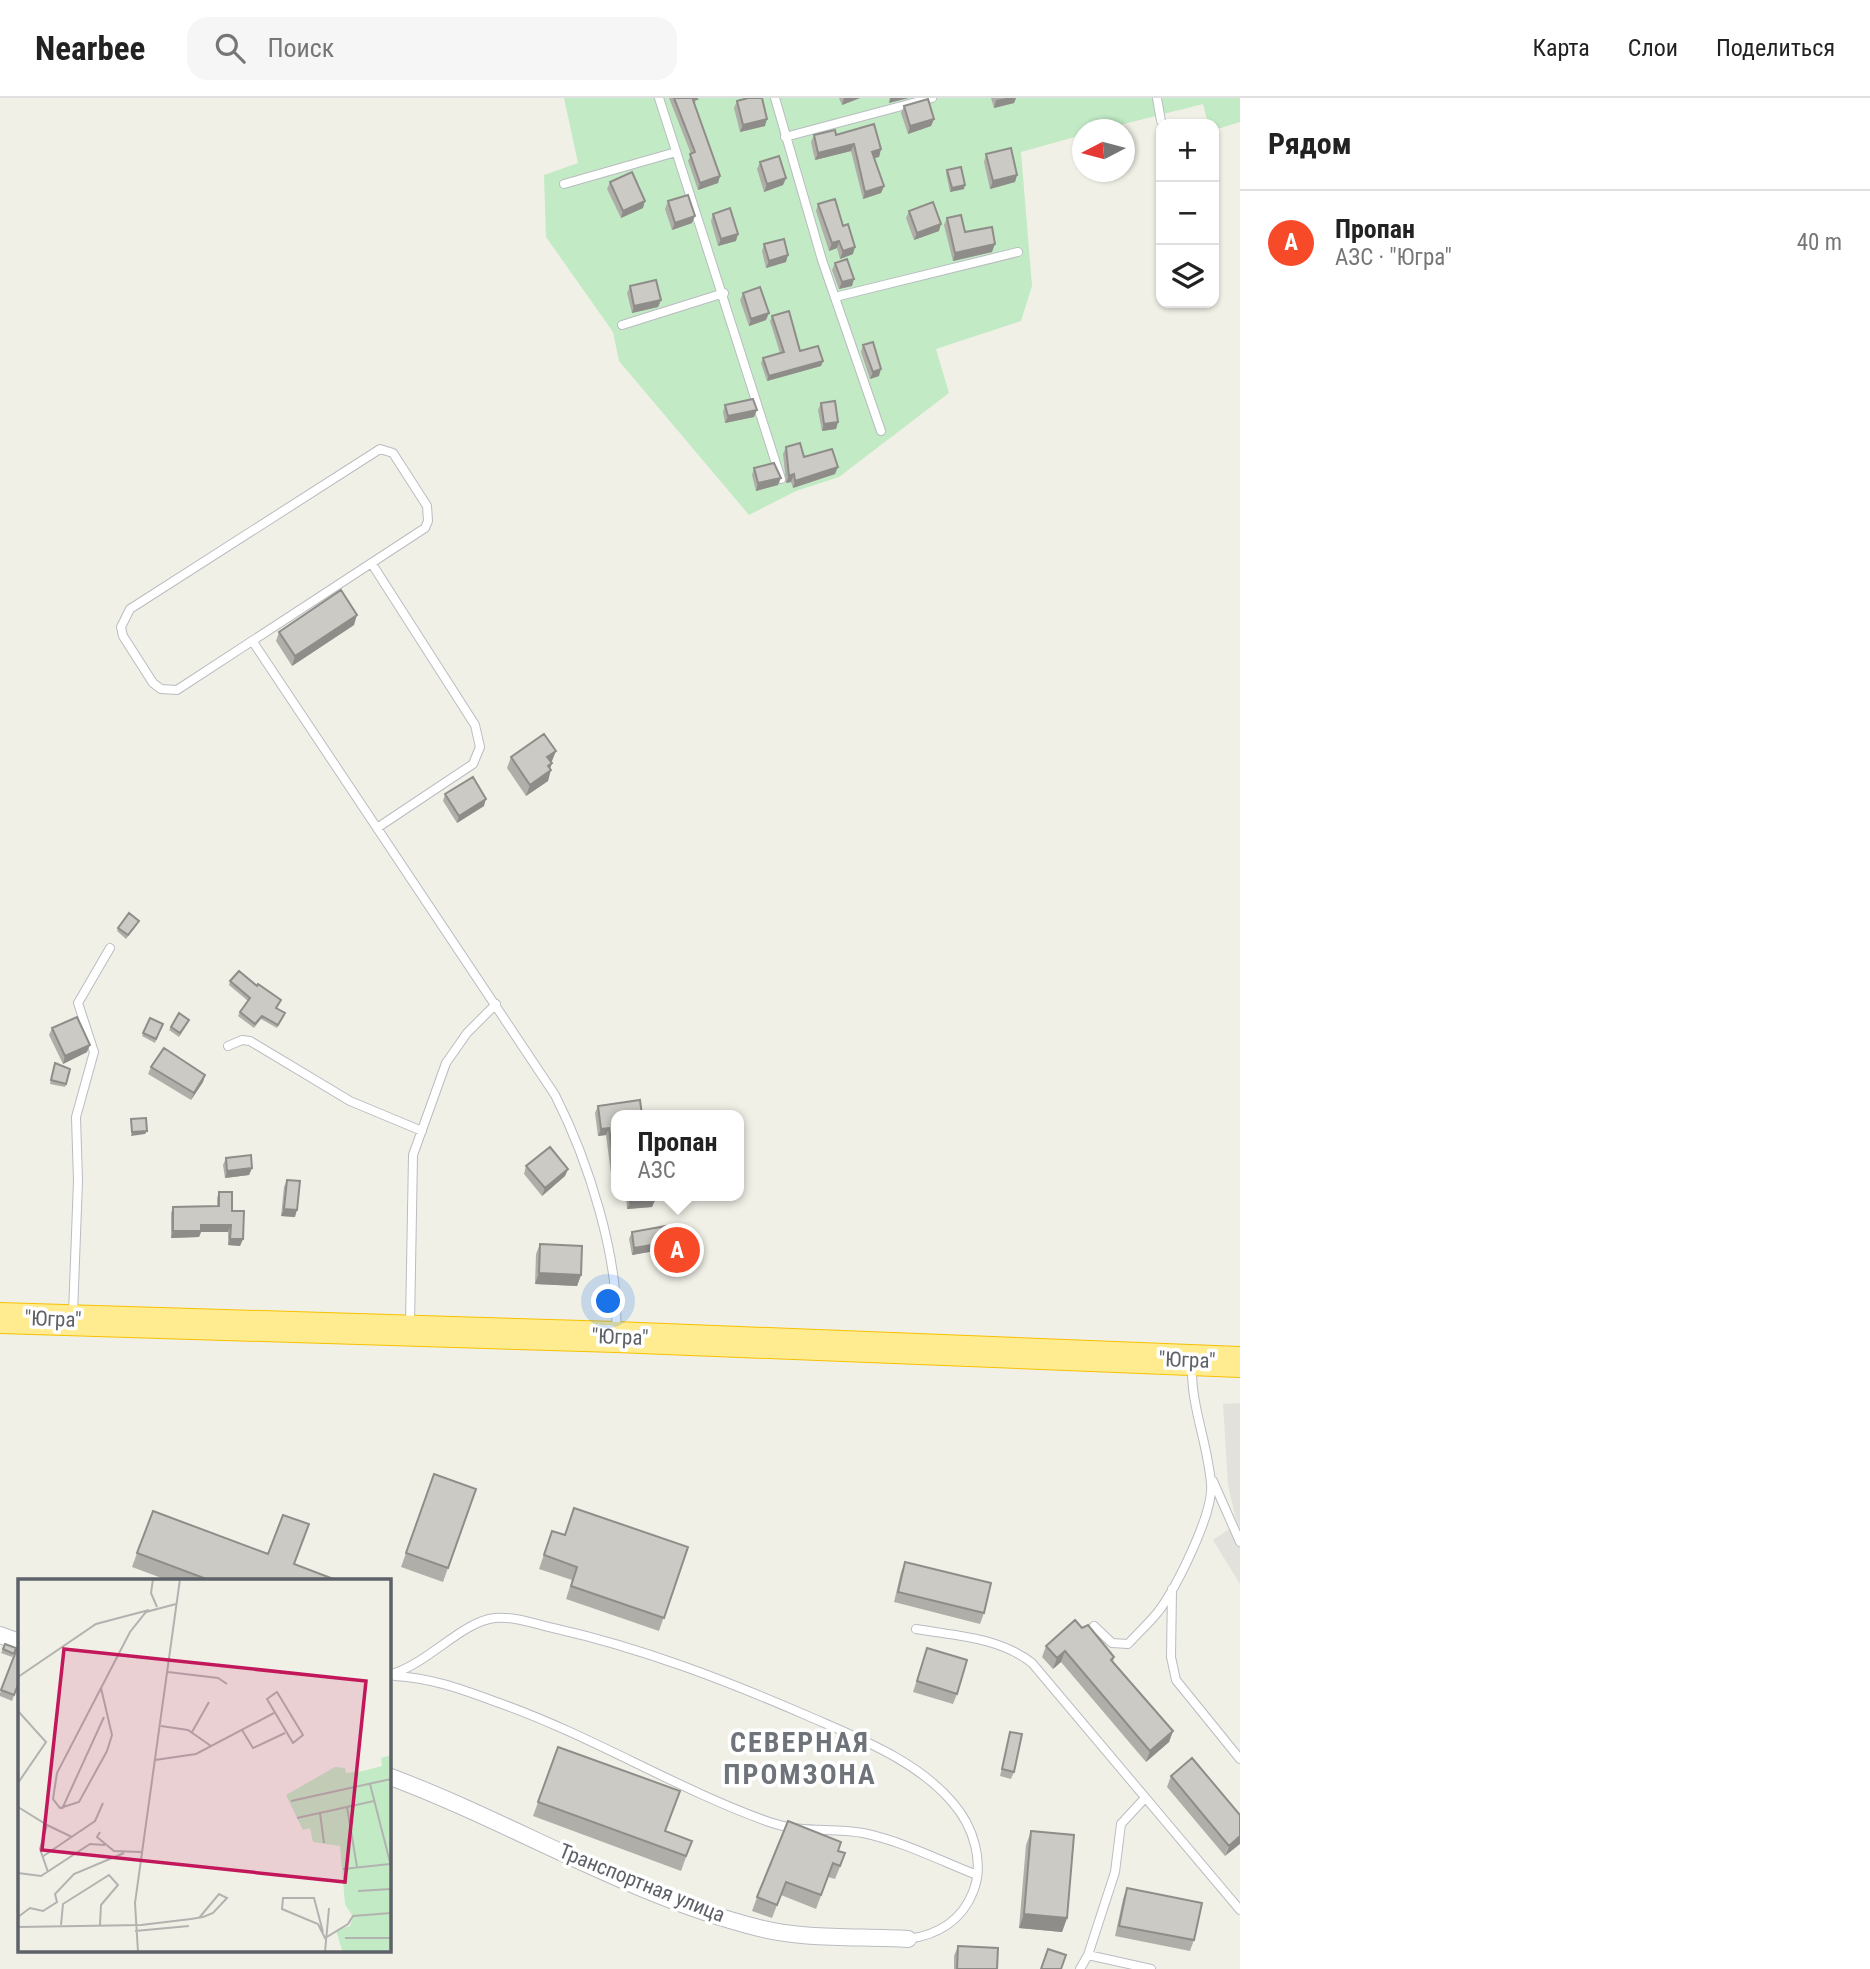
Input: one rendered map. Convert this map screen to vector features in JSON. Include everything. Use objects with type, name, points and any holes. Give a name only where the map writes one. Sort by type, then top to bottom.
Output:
[{"type":"highway","name":"\"Югра\"","points":[[0,1318],[616,1337],[1240,1362]]},
{"type":"street","points":[[0,1635],[18,1642]]},
{"type":"street","name":"Транспортная улица","points":[[390,1777],[610,1874],[759,1928],[795,1933],[908,1939]]},
{"type":"lane","points":[[659,98],[724,293],[781,479]]},
{"type":"lane","points":[[775,98],[835,297],[881,431]]},
{"type":"lane","points":[[785,136],[932,98]]},
{"type":"lane","points":[[1157,98],[1161,119]]},
{"type":"lane","points":[[564,184],[676,152]]},
{"type":"lane","points":[[835,297],[1018,252]]},
{"type":"lane","points":[[622,325],[724,293]]},
{"type":"lane","points":[[380,449],[393,453],[427,506],[429,514],[425,528],[372,564],[177,691],[169,691],[153,683],[123,636],[121,626],[130,609],[380,449]]},
{"type":"lane","points":[[372,564],[470,715],[480,747],[473,764],[377,828]]},
{"type":"lane","points":[[253,642],[555,1095],[577,1141],[598,1210],[614,1283],[616,1337]]},
{"type":"lane","points":[[73,1320],[78,1181],[76,1118],[94,1052],[78,1003],[110,948]]},
{"type":"lane","points":[[410,1330],[410,1170],[446,1063],[455,1048],[496,1004]]},
{"type":"lane","points":[[228,1046],[242,1040],[250,1041],[351,1101],[422,1131]]},
{"type":"lane","points":[[1192,1360],[1192,1397],[1209,1470],[1240,1542]]},
{"type":"lane","points":[[1094,1626],[1112,1643],[1128,1644],[1158,1612],[1209,1507],[1209,1470]]},
{"type":"lane","points":[[1172,1587],[1171,1657],[1176,1680],[1240,1759]]},
{"type":"lane","points":[[390,1675],[410,1668],[474,1626],[495,1618],[597,1638],[650,1654],[714,1676],[844,1732],[923,1776],[953,1802],[965,1818],[976,1847],[977,1875],[969,1902],[953,1921],[933,1933],[908,1939]]},
{"type":"lane","points":[[916,1629],[996,1643],[1022,1655],[1240,1910]]},
{"type":"lane","points":[[390,1676],[449,1684],[527,1713],[593,1741],[700,1795],[771,1822],[812,1832],[844,1831],[874,1836],[977,1875]]},
{"type":"lane","points":[[1080,1969],[1088,1955],[1115,1872],[1121,1824],[1145,1798]]},
{"type":"lane","points":[[1088,1955],[1151,1969]]},
{"type":"shaded area","points":[[1240,1403],[1240,1584],[1213,1540],[1237,1524],[1228,1485],[1223,1404]]},
{"type":"green space","points":[[564,98],[1240,98],[1240,122],[1219,128],[1219,119],[1207,119],[1203,104],[1135,121],[1135,119],[1072,119],[1072,138],[1021,152],[1032,286],[1021,321],[936,349],[949,393],[839,477],[796,491],[749,515],[619,361],[613,332],[546,237],[544,175],[578,163]]},
{"type":"building","points":[[674,98],[697,99],[693,100],[720,176],[700,183],[690,154],[695,152]]},
{"type":"building","points":[[762,98],[767,119],[743,125],[737,101]]},
{"type":"building","points":[[928,99],[934,119],[910,126],[904,106]]},
{"type":"building","points":[[874,124],[881,149],[872,152],[884,186],[865,192],[854,144],[818,153],[814,135],[835,130],[836,135]]},
{"type":"building","points":[[1011,148],[1017,175],[993,181],[986,154]]},
{"type":"building","points":[[779,156],[786,178],[767,184],[760,162]]},
{"type":"building","points":[[961,167],[965,185],[952,188],[947,170]]},
{"type":"building","points":[[632,172],[645,201],[623,211],[610,182]]},
{"type":"building","points":[[688,195],[695,216],[675,223],[668,201]]},
{"type":"building","points":[[835,199],[843,226],[848,224],[855,247],[843,251],[839,241],[832,243],[818,204]]},
{"type":"building","points":[[933,202],[941,224],[917,233],[909,211]]},
{"type":"building","points":[[730,208],[738,234],[721,239],[713,214]]},
{"type":"building","points":[[961,215],[965,232],[992,227],[995,244],[955,253],[947,218]]},
{"type":"building","points":[[784,239],[788,255],[769,261],[764,244]]},
{"type":"building","points":[[847,259],[854,279],[842,282],[835,263]]},
{"type":"building","points":[[656,280],[661,300],[634,306],[630,286]]},
{"type":"building","points":[[760,287],[769,313],[751,319],[743,293]]},
{"type":"building","points":[[789,311],[800,351],[818,346],[823,361],[769,376],[763,358],[784,352],[772,316]]},
{"type":"building","points":[[873,342],[881,369],[873,372],[863,345]]},
{"type":"building","points":[[753,399],[757,410],[728,416],[725,405]]},
{"type":"building","points":[[835,401],[838,422],[824,424],[821,403]]},
{"type":"building","points":[[800,443],[804,457],[832,449],[838,467],[795,481],[794,474],[789,476],[786,447]]},
{"type":"building","points":[[774,463],[781,478],[758,483],[754,468]]},
{"type":"building","points":[[341,590],[357,615],[295,656],[279,632]]},
{"type":"building","points":[[544,734],[556,751],[547,757],[552,763],[548,766],[551,770],[530,785],[511,757]]},
{"type":"building","points":[[473,777],[486,799],[459,816],[445,794]]},
{"type":"building","points":[[129,913],[139,921],[128,935],[118,928]]},
{"type":"building","points":[[239,971],[257,986],[258,984],[281,1000],[276,1008],[285,1013],[278,1025],[262,1016],[255,1024],[240,1012],[250,998],[230,981]]},
{"type":"building","points":[[179,1013],[189,1020],[180,1033],[171,1027]]},
{"type":"building","points":[[77,1017],[90,1045],[65,1056],[52,1028]]},
{"type":"building","points":[[150,1018],[163,1024],[156,1039],[143,1033]]},
{"type":"building","points":[[164,1048],[205,1075],[194,1093],[151,1067]]},
{"type":"building","points":[[55,1063],[70,1069],[66,1084],[51,1080]]},
{"type":"building","points":[[640,1100],[641,1110],[611,1110],[611,1143],[609,1128],[601,1129],[598,1106]]},
{"type":"building","points":[[146,1118],[147,1131],[132,1132],[131,1119]]},
{"type":"building","points":[[550,1147],[568,1169],[545,1188],[526,1166]]},
{"type":"building","points":[[251,1155],[252,1168],[227,1171],[226,1158]]},
{"type":"building","points":[[287,1180],[300,1181],[297,1210],[284,1209]]},
{"type":"building","points":[[219,1192],[232,1192],[232,1211],[244,1211],[243,1239],[230,1239],[231,1225],[201,1225],[201,1231],[173,1231],[173,1207],[219,1206]]},
{"type":"building","points":[[666,1226],[669,1242],[634,1248],[632,1232]]},
{"type":"building","points":[[540,1244],[582,1246],[581,1275],[539,1273]]},
{"type":"building","points":[[434,1474],[476,1489],[448,1568],[406,1553]]},
{"type":"building","points":[[574,1508],[688,1547],[664,1618],[571,1586],[577,1567],[544,1555],[552,1531],[565,1535]]},
{"type":"building","points":[[153,1511],[268,1554],[283,1515],[309,1524],[294,1564],[333,1579],[206,1579],[137,1553]]},
{"type":"building","points":[[905,1562],[991,1583],[984,1613],[898,1592]]},
{"type":"building","points":[[1075,1620],[1082,1628],[1088,1625],[1114,1657],[1111,1660],[1173,1731],[1150,1751],[1065,1651],[1057,1658],[1046,1646]]},
{"type":"building","points":[[5,1644],[16,1648],[14,1654],[3,1649]]},
{"type":"building","points":[[18,1646],[18,1685],[14,1695],[1,1690]]},
{"type":"building","points":[[927,1648],[967,1660],[957,1694],[917,1681]]},
{"type":"building","points":[[1010,1732],[1022,1734],[1014,1772],[1002,1769]]},
{"type":"building","points":[[558,1747],[680,1791],[665,1831],[692,1841],[686,1856],[538,1802]]},
{"type":"building","points":[[1192,1758],[1240,1815],[1240,1836],[1229,1846],[1171,1776]]},
{"type":"building","points":[[788,1821],[841,1842],[838,1851],[845,1853],[840,1866],[833,1863],[821,1895],[786,1882],[777,1905],[757,1897]]},
{"type":"building","points":[[1031,1831],[1074,1835],[1067,1918],[1024,1914]]},
{"type":"building","points":[[1127,1888],[1202,1903],[1194,1940],[1119,1926]]},
{"type":"building","points":[[958,1946],[998,1948],[997,1969],[957,1969]]},
{"type":"building","points":[[1048,1949],[1066,1955],[1061,1969],[1041,1969]]},
{"type":"place","name":"Пропан","points":[[677,1250]]},
{"type":"district","name":"СЕВЕРНАЯ ПРОМЗОНА","points":[[800,1758]]}]
